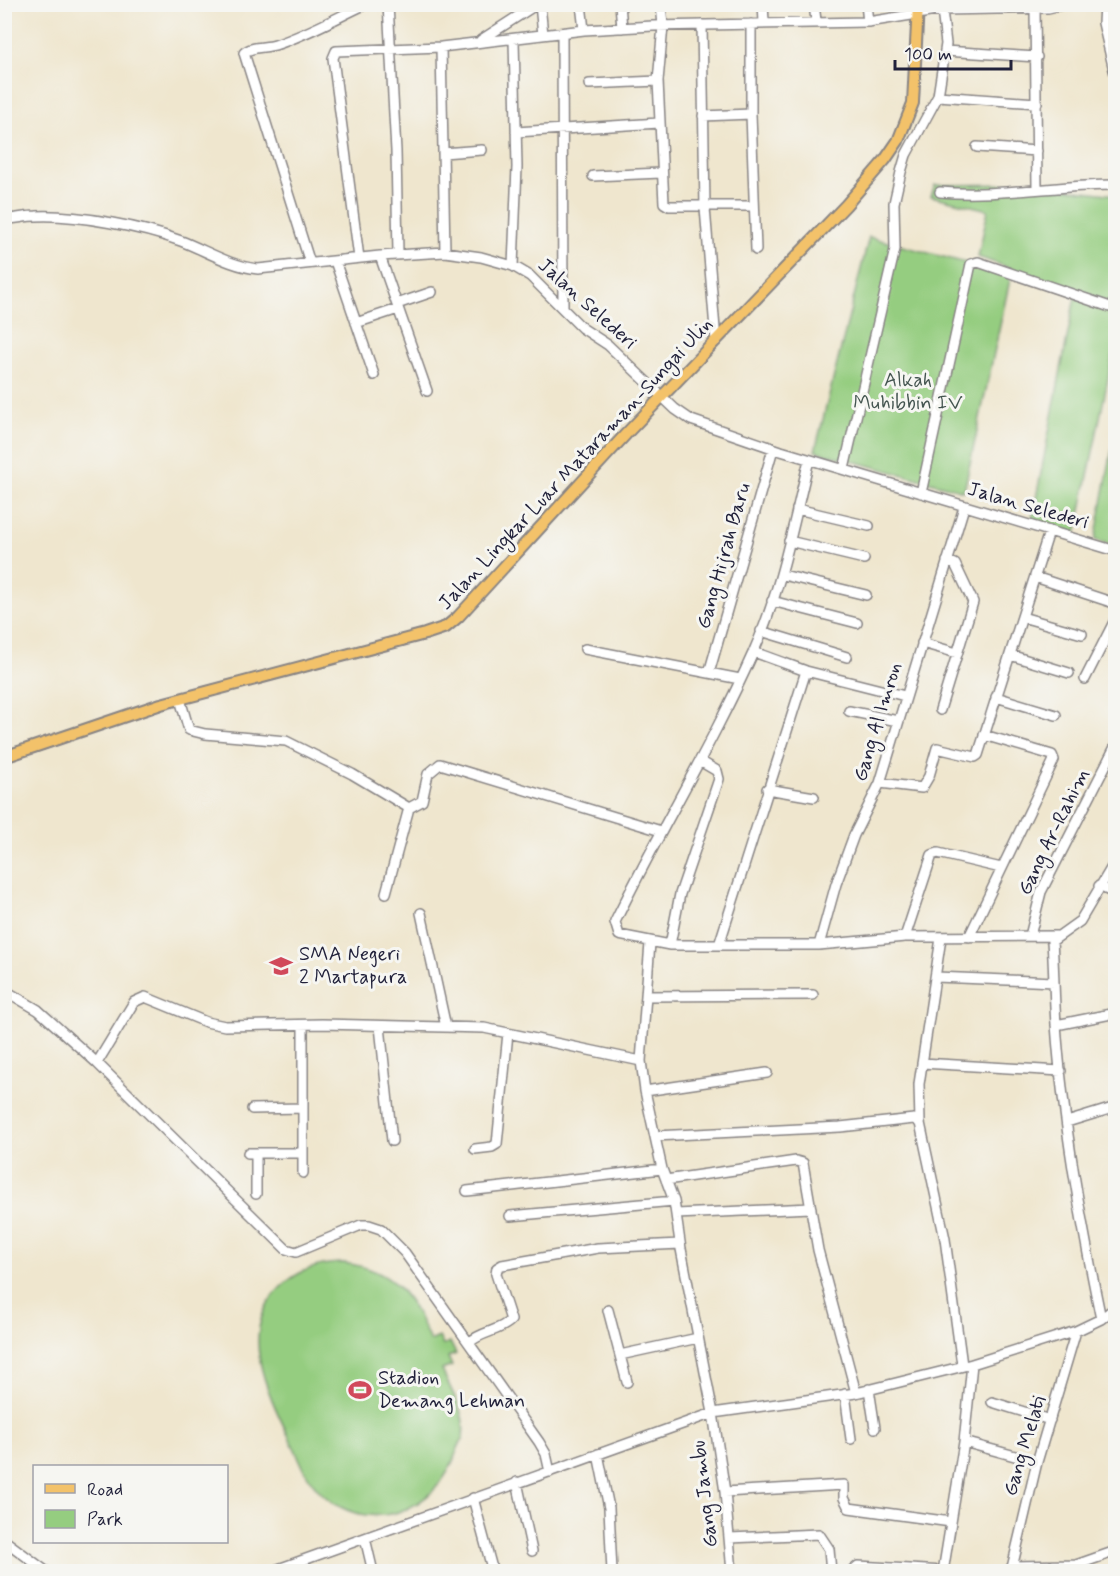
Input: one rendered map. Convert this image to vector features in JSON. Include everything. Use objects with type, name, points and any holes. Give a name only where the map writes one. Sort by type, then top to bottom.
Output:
[{"type":"main road","name":"Jalan Lingkar Luar Mataraman-Sungai Ulin","points":[[4,757],[180,699],[446,627],[474,602],[662,396],[846,205],[898,141],[913,103],[918,10]]},
{"type":"street","points":[[310,263],[244,53],[249,49],[273,46],[366,4]]},
{"type":"street","points":[[388,4],[392,48],[398,254]]},
{"type":"street","points":[[581,4],[584,30]]},
{"type":"street","points":[[620,4],[622,28]]},
{"type":"street","points":[[661,4],[663,26],[658,81],[664,203],[669,206],[705,208],[754,206]]},
{"type":"street","points":[[763,4],[764,22]]},
{"type":"street","points":[[814,4],[816,21]]},
{"type":"street","points":[[866,4],[868,22]]},
{"type":"street","points":[[359,258],[333,55],[341,50],[441,47],[584,30],[764,22],[868,22],[918,10],[958,7],[1035,8],[1066,4]]},
{"type":"street","points":[[1104,4],[1103,24],[1116,79]]},
{"type":"street","points":[[479,41],[537,5],[543,35]]},
{"type":"street","points":[[1035,8],[1037,189]]},
{"type":"street","points":[[844,469],[896,249],[894,203],[901,172],[906,155],[938,96],[945,51],[942,10]]},
{"type":"street","points":[[751,24],[751,114],[756,250]]},
{"type":"street","points":[[702,25],[705,208],[716,341]]},
{"type":"street","points":[[562,33],[563,307]]},
{"type":"street","points":[[513,266],[516,238],[514,40]]},
{"type":"street","points":[[441,47],[445,252]]},
{"type":"street","points":[[945,51],[1037,57]]},
{"type":"street","points":[[589,84],[658,81]]},
{"type":"street","points":[[938,96],[1037,103]]},
{"type":"street","points":[[703,116],[751,114]]},
{"type":"street","points":[[516,132],[659,123]]},
{"type":"street","points":[[977,147],[1037,151]]},
{"type":"street","points":[[443,153],[482,150]]},
{"type":"street","points":[[593,176],[661,173]]},
{"type":"street","points":[[940,192],[974,195],[1116,185]]},
{"type":"street","name":"Jalan Selederi","points":[[4,219],[37,216],[103,222],[181,241],[241,267],[251,268],[398,254],[445,252],[481,257],[513,266],[530,276],[582,328],[608,345],[691,420],[773,449],[1049,532],[1059,532],[1116,551]]},
{"type":"street","points":[[380,256],[427,391]]},
{"type":"street","points":[[335,261],[374,375]]},
{"type":"street","points":[[921,493],[971,264],[978,262],[1116,309]]},
{"type":"street","points":[[356,323],[432,292]]},
{"type":"street","name":"Gang Hijrah Baru","points":[[709,673],[773,449]]},
{"type":"street","points":[[809,460],[783,575],[754,652],[700,761],[661,831],[615,922],[619,935],[669,945],[819,945],[905,937],[1056,936]]},
{"type":"street","name":"Gang Al Imron","points":[[819,945],[836,884],[854,835],[880,783],[964,507]]},
{"type":"street","points":[[797,509],[869,526]]},
{"type":"street","points":[[880,783],[922,788],[929,776],[937,748],[975,757],[1049,532]]},
{"type":"street","points":[[789,541],[864,559]]},
{"type":"street","points":[[940,710],[973,602],[955,564],[947,561]]},
{"type":"street","points":[[783,575],[866,595]]},
{"type":"street","points":[[1035,577],[1111,602]]},
{"type":"street","points":[[772,601],[856,623]]},
{"type":"street","points":[[1022,617],[1082,634]]},
{"type":"street","points":[[1085,678],[1116,618]]},
{"type":"street","points":[[761,631],[847,657]]},
{"type":"street","points":[[922,643],[957,653]]},
{"type":"street","points":[[585,649],[740,679]]},
{"type":"street","points":[[754,652],[806,671],[905,696]]},
{"type":"street","points":[[1010,655],[1069,673]]},
{"type":"street","points":[[719,945],[806,671]]},
{"type":"street","points":[[996,697],[1056,715]]},
{"type":"street","points":[[180,699],[189,730],[206,734],[286,741],[352,774],[409,808]]},
{"type":"street","points":[[849,711],[898,722]]},
{"type":"street","points":[[969,937],[1053,757],[984,735]]},
{"type":"street","name":"Gang Ar-Rahim","points":[[1030,936],[1041,892],[1116,745]]},
{"type":"street","points":[[669,945],[680,894],[719,779],[717,771],[700,761]]},
{"type":"street","points":[[386,893],[409,808],[422,801],[428,774],[440,764],[661,831]]},
{"type":"street","points":[[767,789],[814,797]]},
{"type":"street","points":[[905,937],[932,855],[938,853],[1001,868]]},
{"type":"street","points":[[1101,1319],[1083,1233],[1067,1122],[1056,1025],[1052,941],[1080,921],[1116,860]]},
{"type":"street","points":[[1099,886],[1116,894]]},
{"type":"street","points":[[421,913],[446,1027]]},
{"type":"street","points":[[851,1572],[858,1566],[943,1571],[964,1442],[967,1365],[945,1239],[920,1123],[919,1084],[941,938]]},
{"type":"street","name":"Gang Jambu","points":[[650,943],[641,1061],[662,1169],[674,1201],[680,1244],[713,1413],[725,1492],[732,1572]]},
{"type":"street","points":[[936,977],[1054,982]]},
{"type":"street","points":[[4,990],[38,1010],[98,1063],[286,1249],[296,1252],[361,1225],[381,1229],[405,1252],[470,1342],[539,1442],[546,1454],[550,1472]]},
{"type":"street","points":[[646,996],[813,995]]},
{"type":"street","points":[[98,1063],[134,1002],[140,997],[206,1022],[225,1026],[484,1028],[641,1061]]},
{"type":"street","points":[[1056,1025],[1116,1013]]},
{"type":"street","points":[[303,1025],[303,1173]]},
{"type":"street","points":[[380,1026],[392,1141]]},
{"type":"street","points":[[475,1149],[492,1147],[497,1144],[508,1033]]},
{"type":"street","points":[[922,1063],[1061,1071]]},
{"type":"street","points":[[645,1091],[767,1073]]},
{"type":"street","points":[[1067,1122],[1116,1107]]},
{"type":"street","points":[[252,1109],[303,1108]]},
{"type":"street","points":[[655,1136],[840,1127],[914,1119],[920,1123]]},
{"type":"street","points":[[256,1194],[252,1154],[303,1153]]},
{"type":"street","points":[[666,1180],[800,1161],[804,1168],[818,1250],[856,1393]]},
{"type":"street","points":[[466,1191],[662,1169]]},
{"type":"street","points":[[510,1216],[674,1201]]},
{"type":"street","points":[[676,1214],[811,1208]]},
{"type":"street","points":[[470,1342],[478,1335],[505,1326],[511,1320],[495,1274],[497,1268],[502,1265],[597,1248],[680,1244]]},
{"type":"street","points":[[270,1572],[713,1413],[856,1393],[967,1365],[1076,1331],[1101,1319],[1116,1307]]},
{"type":"street","points":[[608,1310],[627,1382]]},
{"type":"street","name":"Gang Melati","points":[[1012,1569],[1037,1462],[1076,1331]]},
{"type":"street","points":[[620,1355],[698,1338]]},
{"type":"street","points":[[869,1389],[875,1428]]},
{"type":"street","points":[[845,1394],[851,1439]]},
{"type":"street","points":[[992,1402],[1050,1420]]},
{"type":"street","points":[[964,1442],[1037,1462]]},
{"type":"street","points":[[598,1454],[609,1508],[612,1572]]},
{"type":"street","points":[[517,1482],[532,1551]]},
{"type":"street","points":[[725,1492],[844,1485],[844,1498],[849,1508],[951,1522]]},
{"type":"street","points":[[473,1498],[493,1572]]},
{"type":"street","points":[[729,1538],[819,1534],[830,1551],[831,1572]]},
{"type":"street","points":[[365,1538],[373,1572]]},
{"type":"street","points":[[4,1540],[47,1572]]},
{"type":"street","points":[[1012,1569],[1069,1566],[1116,1551]]},
{"type":"street","points":[[1088,1561],[1091,1572]]},
{"type":"green space","points":[[1029,184],[1115,195],[1115,305],[978,257],[988,210],[931,196],[935,185]]},
{"type":"green space","name":"Alkah Muhibbin IV","points":[[869,237],[1011,275],[964,491],[815,451]]},
{"type":"green space","points":[[1075,297],[1115,313],[1115,345],[1076,534],[1032,519]]},
{"type":"green space","points":[[1115,434],[1115,546],[1095,540]]},
{"type":"green space","name":"Stadion Demang Lehman","points":[[344,1263],[377,1272],[389,1279],[399,1288],[416,1311],[430,1341],[439,1337],[443,1345],[450,1342],[456,1354],[448,1357],[452,1366],[442,1370],[463,1419],[463,1436],[456,1453],[444,1478],[427,1497],[406,1509],[384,1515],[361,1514],[339,1506],[319,1490],[303,1467],[272,1400],[259,1352],[259,1329],[266,1307],[281,1287],[302,1272],[326,1264]]},
{"type":"place","name":"SMA Negeri 2 Martapura","points":[[281,966]]},
{"type":"place","name":"Stadion Demang Lehman","points":[[360,1390]]}]
